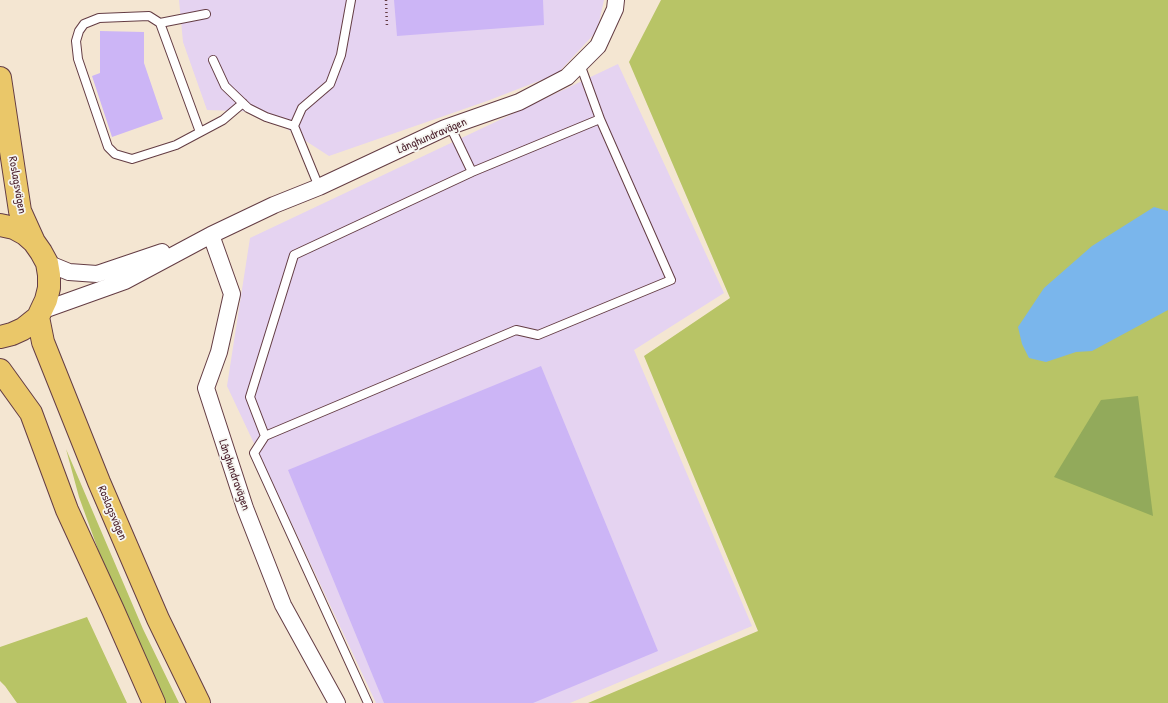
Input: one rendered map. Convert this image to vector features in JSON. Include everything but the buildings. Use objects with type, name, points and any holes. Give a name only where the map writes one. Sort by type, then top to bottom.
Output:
[{"type":"main road","name":"Roslagsvägen","points":[[0,78],[20,211],[34,242]]},
{"type":"main road","points":[[0,225],[14,228],[25,234],[34,242],[42,252],[47,263],[49,275],[49,288],[46,300],[39,314],[23,329],[0,337]]},
{"type":"main road","name":"Roslagsvägen","points":[[39,314],[43,342],[99,482],[158,619],[199,703]]},
{"type":"main road","points":[[0,370],[31,413],[67,510],[154,703]]},
{"type":"street","name":"Långhundravägen","points":[[39,314],[125,281],[211,235],[274,205],[318,187],[450,126],[519,102],[567,77],[598,46],[615,9],[616,0]]},
{"type":"street","name":"Långhundravägen","points":[[47,263],[69,272],[98,274],[211,235]]},
{"type":"street","name":"Långhundravägen","points":[[211,235],[232,294],[219,352],[206,388],[245,508],[282,605],[337,703]]},
{"type":"lane","points":[[318,187],[294,126],[302,108],[330,84],[341,55],[351,0]]},
{"type":"lane","points":[[160,23],[206,14]]},
{"type":"lane","points":[[200,132],[160,23],[149,16],[99,18],[84,24],[78,31],[76,41],[78,59],[108,147],[115,154],[132,159],[176,145],[223,120],[242,103]]},
{"type":"lane","points":[[213,60],[225,86],[248,108],[266,117],[294,126]]},
{"type":"lane","points":[[368,703],[254,452],[265,436],[516,330],[538,335],[671,280],[600,119],[580,64]]},
{"type":"lane","points":[[265,436],[250,397],[294,255],[472,172],[600,119]]},
{"type":"lane","points":[[450,126],[472,172]]},
{"type":"path","points":[[386,0],[387,27]]},
{"type":"shaded area","points":[[179,0],[604,0],[597,31],[557,74],[487,101],[329,156],[261,112],[207,110],[183,42]]},
{"type":"shaded area","points":[[618,64],[724,293],[634,350],[752,626],[570,703],[376,703],[227,386],[250,238]]},
{"type":"green space","points":[[661,0],[1168,0],[1168,703],[588,703],[758,631],[644,356],[730,298],[629,62]]},
{"type":"green space","points":[[1138,396],[1153,516],[1054,477],[1101,400]]},
{"type":"green space","points":[[66,449],[143,629],[179,703],[166,703],[155,682],[108,577],[79,497]]},
{"type":"green space","points":[[87,617],[127,703],[17,703],[0,681],[0,647]]},
{"type":"water","points":[[1154,207],[1168,211],[1168,310],[1092,351],[1076,352],[1046,362],[1029,358],[1022,344],[1018,327],[1044,288],[1092,246]]}]
